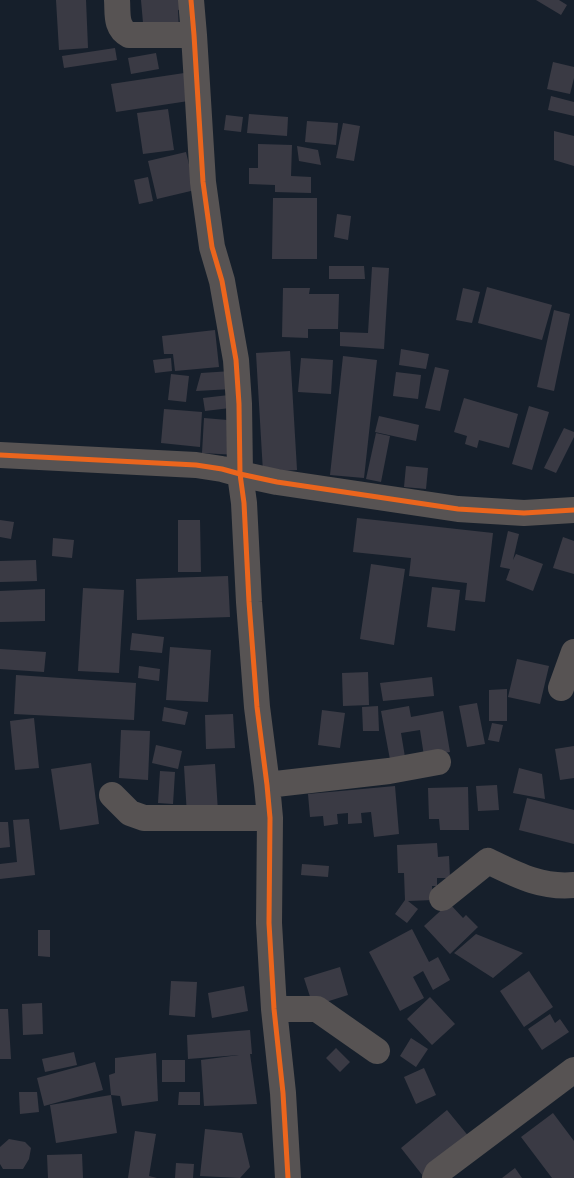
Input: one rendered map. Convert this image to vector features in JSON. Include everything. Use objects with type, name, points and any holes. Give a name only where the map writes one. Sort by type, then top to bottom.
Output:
[{"type":"street","points":[[117,0],[119,26],[122,31],[129,35],[194,35]]},
{"type":"street","points":[[191,0],[203,182],[212,248],[223,289],[236,360],[240,474],[244,503],[248,602],[257,707],[268,785],[270,818],[269,923],[288,1178]]},
{"type":"street","points":[[0,455],[196,465],[295,485],[458,509],[524,513],[574,510]]},
{"type":"street","points":[[561,688],[574,652]]},
{"type":"street","points":[[268,785],[389,771],[438,762]]},
{"type":"street","points":[[112,794],[130,814],[144,818],[270,818]]},
{"type":"street","points":[[442,898],[488,861],[525,879],[558,886],[574,885]]},
{"type":"street","points":[[274,1009],[317,1009],[377,1051]]},
{"type":"street","points":[[435,1178],[437,1173],[574,1070]]},
{"type":"building","points":[[56,0],[86,0],[88,48],[59,50]]},
{"type":"building","points":[[141,0],[184,0],[185,9],[178,10],[179,30],[144,34]]},
{"type":"building","points":[[536,0],[559,0],[567,5],[561,15]]},
{"type":"building","points":[[115,48],[117,60],[64,68],[62,56]]},
{"type":"building","points":[[156,53],[159,69],[131,74],[128,58]]},
{"type":"building","points":[[553,62],[574,67],[574,78],[570,94],[547,89]]},
{"type":"building","points":[[191,72],[195,100],[116,112],[111,84]]},
{"type":"building","points":[[551,96],[574,102],[574,116],[548,110]]},
{"type":"building","points":[[168,109],[174,150],[143,154],[137,113]]},
{"type":"building","points":[[249,114],[288,117],[287,136],[247,133]]},
{"type":"building","points":[[226,115],[243,117],[241,132],[224,130]]},
{"type":"building","points":[[307,121],[338,123],[336,145],[305,142]]},
{"type":"building","points":[[343,123],[360,126],[354,161],[336,158]]},
{"type":"building","points":[[554,131],[574,136],[574,166],[554,160]]},
{"type":"building","points":[[258,144],[292,145],[291,176],[311,177],[311,193],[275,192],[275,185],[249,184],[249,168],[258,168]]},
{"type":"building","points":[[297,146],[318,150],[321,165],[299,161]]},
{"type":"building","points":[[186,152],[195,190],[157,199],[148,161]]},
{"type":"building","points":[[148,177],[153,201],[139,204],[134,180]]},
{"type":"building","points":[[273,198],[317,198],[317,259],[272,259]]},
{"type":"building","points":[[337,214],[351,216],[348,240],[334,237]]},
{"type":"building","points":[[329,266],[364,266],[365,279],[329,279]]},
{"type":"building","points":[[372,267],[389,268],[384,349],[340,346],[340,332],[368,333]]},
{"type":"building","points":[[487,287],[552,305],[542,340],[478,323]]},
{"type":"building","points":[[283,288],[310,288],[309,294],[339,294],[338,329],[308,329],[308,338],[282,337]]},
{"type":"building","points":[[463,288],[480,292],[472,323],[456,320]]},
{"type":"building","points":[[554,310],[570,314],[554,391],[537,387]]},
{"type":"building","points":[[215,330],[219,367],[175,371],[173,354],[164,354],[162,336]]},
{"type":"building","points":[[401,349],[429,354],[426,369],[399,365]]},
{"type":"building","points":[[290,351],[297,470],[263,472],[256,353]]},
{"type":"building","points":[[343,356],[377,360],[364,478],[330,475]]},
{"type":"building","points":[[171,358],[172,371],[155,373],[153,360]]},
{"type":"building","points":[[301,358],[333,360],[331,394],[298,392]]},
{"type":"building","points":[[435,367],[449,370],[440,411],[425,408]]},
{"type":"building","points":[[232,371],[232,389],[196,391],[201,373]]},
{"type":"building","points":[[396,372],[421,375],[418,399],[393,396]]},
{"type":"building","points":[[171,374],[189,376],[186,402],[168,400]]},
{"type":"building","points":[[229,395],[230,408],[205,411],[203,398]]},
{"type":"building","points":[[464,398],[518,414],[509,448],[479,440],[477,448],[465,444],[467,436],[454,432]]},
{"type":"building","points":[[529,406],[549,412],[532,470],[512,464]]},
{"type":"building","points":[[164,409],[202,412],[200,447],[161,443]]},
{"type":"building","points":[[379,416],[419,425],[416,441],[375,432]]},
{"type":"building","points":[[204,418],[239,421],[237,455],[202,453]]},
{"type":"building","points":[[564,428],[574,432],[574,437],[556,473],[544,468]]},
{"type":"building","points":[[376,433],[390,436],[381,482],[366,479]]},
{"type":"building","points":[[406,466],[428,468],[426,489],[404,487]]},
{"type":"building","points":[[357,518],[493,533],[485,602],[465,600],[467,583],[409,576],[411,558],[353,552]]},
{"type":"building","points":[[0,520],[14,522],[11,539],[0,537]]},
{"type":"building","points":[[178,520],[200,520],[201,572],[178,572]]},
{"type":"building","points":[[508,531],[519,534],[513,560],[516,554],[543,564],[533,591],[506,580],[510,569],[500,567]]},
{"type":"building","points":[[563,537],[574,541],[574,574],[553,568]]},
{"type":"building","points":[[53,538],[74,540],[72,558],[52,556]]},
{"type":"building","points":[[36,560],[37,581],[0,582],[0,561]]},
{"type":"building","points":[[371,564],[405,569],[394,645],[360,639]]},
{"type":"building","points":[[228,576],[230,617],[137,620],[136,579]]},
{"type":"building","points":[[432,587],[460,590],[455,631],[427,627]]},
{"type":"building","points":[[83,588],[124,590],[119,673],[78,671]]},
{"type":"building","points":[[45,589],[45,621],[0,622],[0,591]]},
{"type":"building","points":[[132,633],[164,637],[162,653],[130,650]]},
{"type":"building","points":[[170,647],[211,650],[208,702],[166,700]]},
{"type":"building","points":[[0,649],[46,652],[44,672],[0,669]]},
{"type":"building","points":[[517,659],[549,666],[540,704],[508,697]]},
{"type":"building","points":[[139,666],[160,669],[159,681],[138,678]]},
{"type":"building","points":[[368,672],[369,705],[343,706],[342,673]]},
{"type":"building","points":[[16,675],[136,683],[134,720],[14,714]]},
{"type":"building","points":[[432,677],[434,696],[383,701],[380,683]]},
{"type":"building","points":[[507,689],[507,721],[489,721],[489,690]]},
{"type":"building","points":[[477,703],[485,744],[467,747],[459,706]]},
{"type":"building","points":[[378,706],[379,731],[363,731],[362,707]]},
{"type":"building","points":[[409,706],[411,717],[443,711],[450,752],[424,756],[420,730],[401,733],[406,763],[391,765],[381,711]]},
{"type":"building","points":[[164,707],[188,712],[185,725],[162,721]]},
{"type":"building","points":[[322,710],[345,713],[340,748],[318,745]]},
{"type":"building","points":[[233,714],[235,748],[206,749],[205,715]]},
{"type":"building","points":[[34,718],[39,768],[15,770],[10,721]]},
{"type":"building","points":[[492,723],[503,725],[499,742],[488,740]]},
{"type":"building","points":[[121,730],[150,731],[148,780],[119,778]]},
{"type":"building","points":[[156,745],[182,751],[178,769],[152,763]]},
{"type":"building","points":[[574,746],[574,778],[560,780],[555,749]]},
{"type":"building","points":[[91,763],[99,824],[60,830],[51,769]]},
{"type":"building","points":[[215,764],[218,812],[187,815],[184,766]]},
{"type":"building","points":[[519,768],[542,774],[545,799],[513,793]]},
{"type":"building","points":[[160,771],[175,772],[173,804],[158,803]]},
{"type":"building","points":[[497,785],[499,810],[478,811],[476,786]]},
{"type":"building","points":[[395,786],[399,834],[374,837],[371,812],[361,813],[362,823],[348,824],[348,813],[337,814],[338,824],[324,826],[323,816],[310,817],[308,794]]},
{"type":"building","points":[[468,787],[469,830],[440,830],[439,819],[429,819],[428,788]]},
{"type":"building","points":[[527,798],[574,810],[574,844],[519,830]]},
{"type":"building","points":[[29,819],[35,875],[0,879],[0,864],[17,862],[13,820]]},
{"type":"building","points":[[0,822],[8,822],[10,847],[0,848]]},
{"type":"building","points":[[437,843],[438,857],[449,856],[450,878],[437,878],[437,886],[432,886],[433,900],[408,901],[418,909],[407,923],[395,914],[405,900],[404,873],[398,873],[397,845]]},
{"type":"building","points":[[302,864],[329,866],[328,877],[301,875]]},
{"type":"building","points":[[449,903],[463,918],[466,915],[478,927],[450,954],[424,926]]},
{"type":"building","points":[[412,929],[429,962],[438,957],[450,980],[433,990],[423,971],[413,977],[424,998],[400,1011],[369,952]]},
{"type":"building","points":[[38,930],[50,930],[50,957],[38,956]]},
{"type":"building","points":[[476,934],[523,953],[493,978],[454,953]]},
{"type":"building","points":[[340,967],[348,995],[313,1006],[304,978]]},
{"type":"building","points":[[529,971],[553,1007],[524,1027],[500,991]]},
{"type":"building","points":[[171,981],[197,982],[195,1017],[169,1015]]},
{"type":"building","points":[[244,986],[248,1011],[212,1018],[208,993]]},
{"type":"building","points":[[430,997],[455,1024],[432,1045],[407,1019]]},
{"type":"building","points":[[42,1003],[43,1034],[23,1035],[22,1004]]},
{"type":"building","points":[[0,1009],[8,1009],[11,1059],[0,1059]]},
{"type":"building","points":[[550,1014],[555,1023],[560,1019],[569,1032],[542,1050],[528,1029]]},
{"type":"building","points":[[250,1030],[252,1054],[250,1054],[257,1104],[204,1106],[201,1060],[239,1055],[188,1059],[187,1035]]},
{"type":"building","points":[[411,1038],[428,1049],[416,1067],[400,1056]]},
{"type":"building","points":[[336,1048],[350,1062],[340,1072],[326,1058]]},
{"type":"building","points":[[74,1052],[77,1065],[45,1072],[42,1059]]},
{"type":"building","points":[[156,1053],[158,1101],[122,1106],[120,1096],[111,1095],[109,1075],[115,1073],[115,1058]]},
{"type":"building","points":[[162,1060],[185,1060],[185,1082],[162,1082]]},
{"type":"building","points":[[95,1062],[103,1090],[44,1106],[37,1078]]},
{"type":"building","points":[[424,1068],[436,1095],[416,1104],[404,1077]]},
{"type":"building","points":[[19,1092],[37,1092],[39,1112],[20,1114]]},
{"type":"building","points":[[179,1092],[200,1092],[200,1105],[178,1105]]},
{"type":"building","points":[[111,1095],[117,1133],[56,1143],[50,1105]]},
{"type":"building","points":[[447,1110],[470,1138],[423,1176],[401,1148]]},
{"type":"building","points":[[553,1113],[574,1141],[574,1178],[552,1178],[521,1137]]},
{"type":"building","points":[[205,1129],[242,1133],[250,1167],[240,1178],[200,1176]]},
{"type":"building","points":[[135,1131],[156,1134],[149,1176],[157,1178],[128,1178]]},
{"type":"building","points":[[9,1139],[25,1142],[31,1148],[29,1159],[23,1169],[3,1169],[0,1164],[0,1147]]},
{"type":"building","points":[[82,1154],[83,1178],[48,1178],[47,1155]]},
{"type":"building","points":[[176,1163],[194,1164],[193,1178],[175,1178]]},
{"type":"building","points":[[515,1168],[522,1178],[502,1178]]},
{"type":"cycle path","points":[[191,0],[203,182],[212,247],[222,281],[236,360],[240,474],[244,503],[249,602],[257,707],[270,818],[269,923],[288,1178]]},
{"type":"cycle path","points":[[0,455],[196,465],[277,482],[458,509],[524,513],[574,510]]}]
